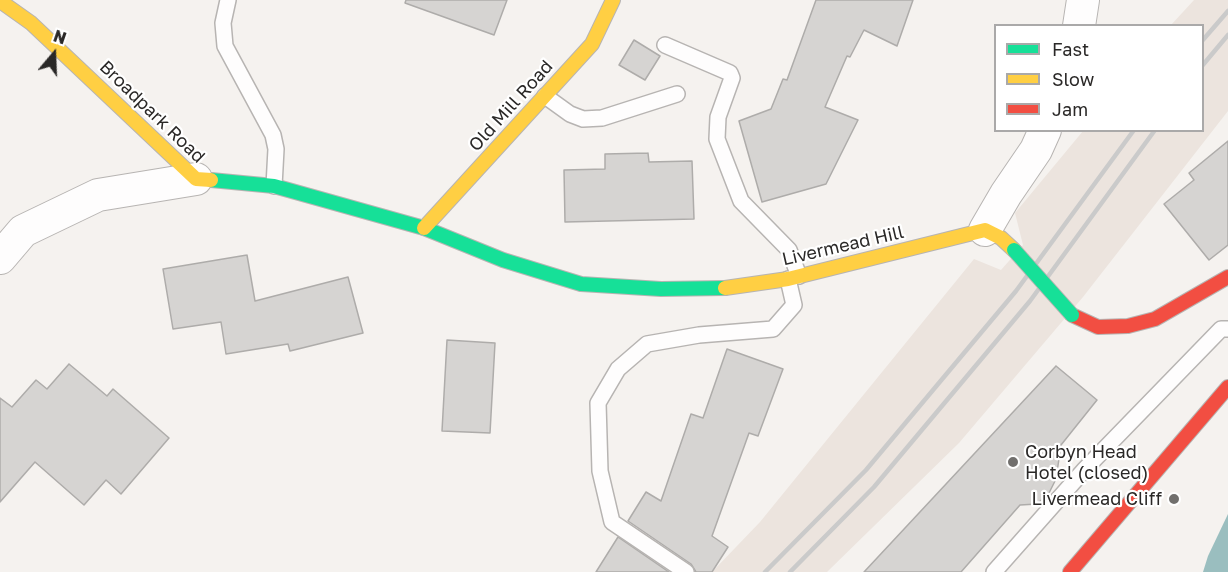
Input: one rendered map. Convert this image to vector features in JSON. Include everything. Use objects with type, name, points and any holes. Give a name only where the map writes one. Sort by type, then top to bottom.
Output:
[{"type":"street","name":"Old Mill Road","points":[[424,228],[592,44],[613,0]]},
{"type":"street","points":[[1079,24],[1083,0]]},
{"type":"street","name":"Broadpark Road","points":[[0,1],[31,23],[120,104],[196,179]]},
{"type":"street","points":[[1044,132],[1036,150],[985,230],[1000,238],[1014,250],[1072,315],[1098,327],[1128,326],[1155,319],[1228,277]]},
{"type":"street","name":"Livermead Hill","points":[[196,179],[274,186],[424,228],[503,260],[581,284],[661,289],[724,288],[794,277],[985,230]]},
{"type":"street","points":[[1,254],[23,231],[98,195],[196,179]]},
{"type":"street","points":[[1070,572],[1228,387]]},
{"type":"lane","points":[[228,0],[223,23],[225,46],[273,135],[276,149],[274,186]]},
{"type":"lane","points":[[665,45],[730,74],[732,78],[718,117],[717,139],[741,201],[789,250],[794,277],[794,305],[773,329],[699,335],[647,344],[618,369],[598,403],[600,471],[612,522],[686,572]]},
{"type":"lane","points":[[545,96],[570,114],[583,119],[602,118],[677,94]]},
{"type":"lane","points":[[994,572],[1085,469],[1221,329],[1228,329]]},
{"type":"shaded area","points":[[1194,0],[1228,0],[1228,111],[1083,297],[959,443],[827,572],[712,572],[760,522],[974,259],[1001,270],[1023,245],[1015,213],[1082,132],[1204,132],[1204,24],[1172,24]]},
{"type":"water","points":[[1228,514],[1228,572],[1203,572],[1208,556]]},
{"type":"building","points":[[406,0],[507,0],[494,35],[405,3]]},
{"type":"building","points":[[816,0],[913,0],[897,46],[864,30],[850,57],[847,56],[825,107],[858,120],[826,184],[762,202],[739,121],[771,109],[783,79],[787,80]]},
{"type":"building","points":[[634,40],[660,56],[645,80],[619,65]]},
{"type":"building","points":[[1228,141],[1228,245],[1209,260],[1164,204],[1194,180],[1189,173]]},
{"type":"building","points":[[648,153],[649,162],[692,161],[694,219],[565,222],[564,170],[605,169],[605,154]]},
{"type":"building","points":[[247,255],[255,301],[348,277],[363,333],[290,351],[288,344],[226,354],[221,322],[173,329],[163,269]]},
{"type":"building","points":[[447,340],[495,343],[490,433],[442,431]]},
{"type":"building","points":[[727,349],[783,369],[758,436],[749,433],[712,536],[728,547],[712,572],[696,572],[691,564],[628,521],[646,492],[661,501],[691,414],[703,418]]},
{"type":"building","points":[[69,364],[107,396],[113,389],[169,438],[121,494],[106,480],[84,505],[35,462],[0,502],[0,398],[12,407],[36,380],[47,389]]},
{"type":"building","name":"Corbyn Head Hotel (closed)","points":[[1056,366],[1097,400],[1061,445],[1056,479],[1049,493],[1037,504],[1020,505],[961,572],[864,572]]},
{"type":"building","points":[[618,537],[669,572],[596,572]]},
{"type":"railway","points":[[1204,39],[1228,11]]},
{"type":"railway","points":[[1204,64],[1228,35]]},
{"type":"railway","points":[[765,572],[866,470],[1016,291],[1133,132]]},
{"type":"railway","points":[[790,572],[874,487],[1030,301],[1154,132]]},
{"type":"traffic: fast","points":[[211,180],[274,186],[424,228],[503,260],[581,284],[661,289],[725,288]]},
{"type":"traffic: fast","points":[[1014,250],[1072,315]]},
{"type":"traffic: slow","points":[[424,228],[592,44],[613,0]]},
{"type":"traffic: slow","points":[[0,1],[31,23],[196,179],[211,180]]},
{"type":"traffic: slow","points":[[725,288],[788,279],[985,230],[1001,238],[1014,250]]},
{"type":"traffic: jam","points":[[1072,315],[1098,327],[1128,326],[1155,319],[1228,277]]},
{"type":"traffic: jam","points":[[1070,572],[1228,387]]},
{"type":"place","name":"Corbyn Head Hotel (closed)","points":[[1013,462]]},
{"type":"place","name":"Livermead Cliff","points":[[1174,499]]}]
